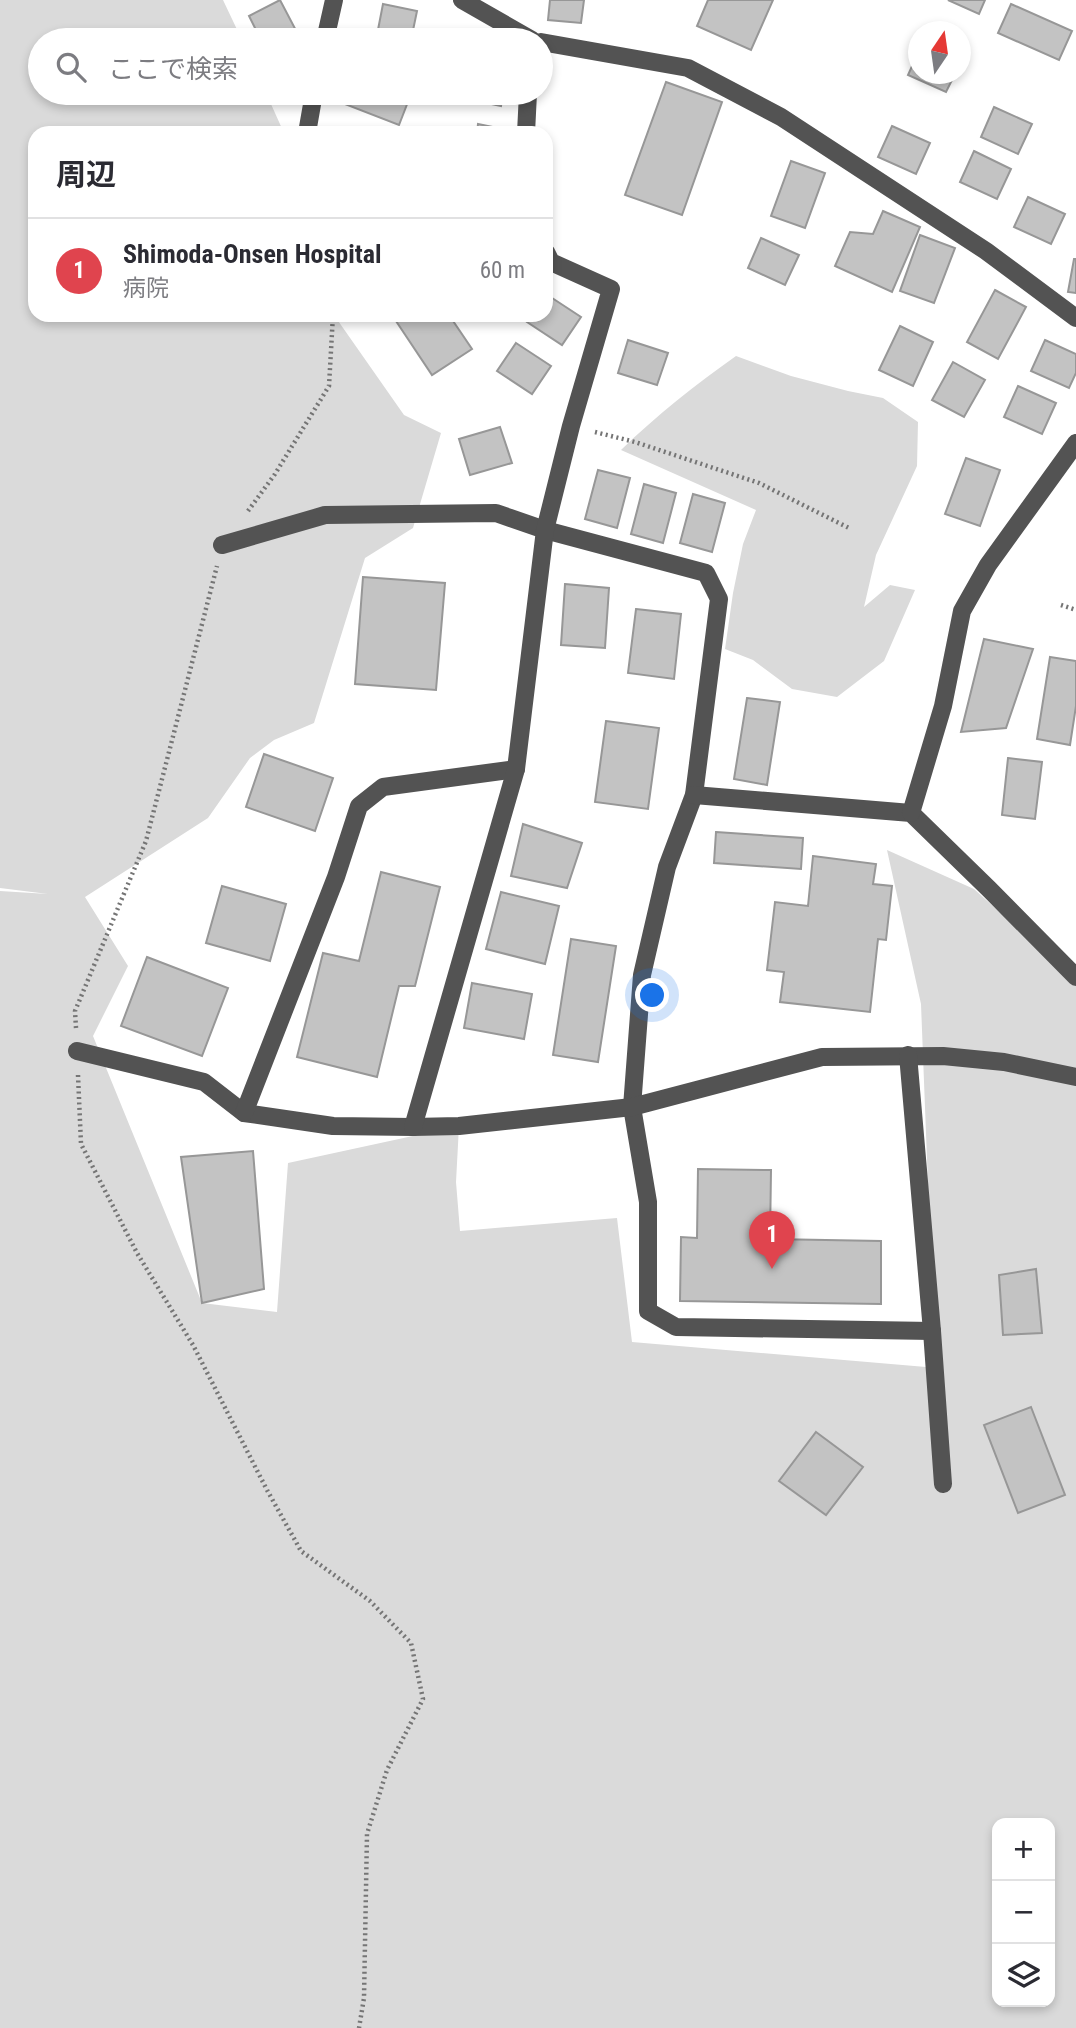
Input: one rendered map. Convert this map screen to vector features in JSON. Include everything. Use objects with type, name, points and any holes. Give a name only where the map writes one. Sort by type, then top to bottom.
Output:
[{"type":"street","points":[[328,28],[334,0]]},
{"type":"street","points":[[462,0],[511,28]]},
{"type":"street","points":[[553,44],[688,68],[781,117],[986,251],[1076,318]]},
{"type":"street","points":[[308,126],[312,105]]},
{"type":"street","points":[[526,126],[527,105]]},
{"type":"street","points":[[413,1128],[516,769],[545,530],[571,426],[611,289],[553,263]]},
{"type":"street","points":[[911,813],[943,706],[962,611],[988,565],[1076,443]]},
{"type":"street","points":[[222,545],[325,515],[496,513],[545,530],[706,573],[719,599],[694,795],[667,867],[642,975],[632,1107],[648,1202],[648,1311],[676,1327],[932,1331]]},
{"type":"street","points":[[244,1113],[336,877],[359,806],[383,788],[516,769]]},
{"type":"street","points":[[694,795],[911,813],[1076,977]]},
{"type":"street","points":[[77,1051],[204,1082],[244,1113],[333,1126],[459,1126],[632,1107],[822,1057],[943,1056],[1004,1062],[1076,1077]]},
{"type":"street","points":[[908,1055],[943,1484]]},
{"type":"path","points":[[334,322],[329,386],[275,474],[222,545],[146,841],[75,1011],[81,1144],[137,1252],[193,1345],[301,1551],[370,1601],[411,1643],[423,1699],[387,1770],[367,1834],[364,1998],[359,2028]]},
{"type":"path","points":[[571,426],[635,442],[759,483],[849,528]]},
{"type":"path","points":[[1061,605],[1076,610]]},
{"type":"shaded area","points":[[0,0],[223,0],[236,28],[28,28],[28,105],[271,105],[281,126],[28,126],[28,322],[339,322],[404,415],[441,433],[413,528],[365,558],[314,723],[274,740],[250,758],[208,818],[85,897],[128,966],[93,1036],[202,1303],[277,1312],[288,1163],[459,1126],[456,1182],[460,1231],[617,1218],[632,1342],[935,1366],[921,1004],[887,850],[974,889],[1076,981],[1076,2028],[0,2028],[0,891],[48,894],[0,888]]},
{"type":"shaded area","points":[[736,356],[791,376],[883,398],[918,422],[917,466],[876,555],[864,607],[890,585],[915,590],[884,661],[837,697],[792,689],[753,660],[725,649],[743,544],[756,510],[621,450],[677,401]]},
{"type":"building","points":[[280,0],[295,28],[255,28],[249,16]]},
{"type":"building","points":[[550,0],[584,0],[581,23],[548,20]]},
{"type":"building","points":[[708,0],[773,0],[751,50],[697,26]]},
{"type":"building","points":[[948,0],[985,0],[979,14]]},
{"type":"building","points":[[383,4],[417,11],[413,28],[378,28]]},
{"type":"building","points":[[1011,4],[1072,31],[1059,60],[998,33]]},
{"type":"building","points":[[666,82],[722,102],[682,215],[625,195]]},
{"type":"building","points":[[928,84],[950,84],[946,92]]},
{"type":"building","points":[[347,105],[407,105],[399,125]]},
{"type":"building","points":[[994,107],[1032,124],[1018,154],[981,137]]},
{"type":"building","points":[[892,126],[930,143],[916,174],[878,157]]},
{"type":"building","points":[[974,151],[1011,169],[997,199],[960,182]]},
{"type":"building","points":[[791,161],[825,173],[805,228],[771,216]]},
{"type":"building","points":[[1028,197],[1065,214],[1051,244],[1014,227]]},
{"type":"building","points":[[883,211],[920,227],[892,292],[835,266],[850,232],[873,234]]},
{"type":"building","points":[[920,235],[955,248],[934,303],[900,291]]},
{"type":"building","points":[[761,238],[799,255],[785,285],[748,268]]},
{"type":"building","points":[[1076,259],[1076,293],[1068,292]]},
{"type":"building","points":[[995,290],[1026,307],[998,359],[967,342]]},
{"type":"building","points":[[553,299],[581,317],[562,345],[527,322],[553,322]]},
{"type":"building","points":[[397,322],[454,322],[472,349],[432,375]]},
{"type":"building","points":[[900,326],[933,342],[913,386],[879,370]]},
{"type":"building","points":[[628,340],[668,353],[657,385],[618,373]]},
{"type":"building","points":[[1045,340],[1076,354],[1076,373],[1069,388],[1031,371]]},
{"type":"building","points":[[516,343],[551,366],[532,394],[497,371]]},
{"type":"building","points":[[953,362],[985,380],[964,417],[932,400]]},
{"type":"building","points":[[1018,386],[1056,403],[1042,434],[1004,417]]},
{"type":"building","points":[[500,427],[512,463],[470,475],[459,439]]},
{"type":"building","points":[[966,458],[1000,470],[980,526],[945,514]]},
{"type":"building","points":[[598,470],[630,478],[617,528],[585,519]]},
{"type":"building","points":[[644,484],[676,493],[663,543],[631,534]]},
{"type":"building","points":[[693,494],[725,503],[712,552],[680,543]]},
{"type":"building","points":[[363,577],[445,583],[436,690],[355,684]]},
{"type":"building","points":[[565,584],[609,588],[605,648],[561,645]]},
{"type":"building","points":[[636,609],[681,614],[674,679],[628,673]]},
{"type":"building","points":[[984,639],[1033,649],[1006,728],[961,732]]},
{"type":"building","points":[[1050,657],[1076,661],[1076,706],[1070,745],[1037,739]]},
{"type":"building","points":[[747,698],[780,702],[767,785],[734,779]]},
{"type":"building","points":[[606,721],[659,728],[648,809],[595,802]]},
{"type":"building","points":[[264,754],[333,778],[315,831],[246,807]]},
{"type":"building","points":[[1008,758],[1042,762],[1035,819],[1002,815]]},
{"type":"building","points":[[523,824],[582,843],[567,888],[511,876]]},
{"type":"building","points":[[716,832],[803,838],[801,869],[714,863]]},
{"type":"building","points":[[813,856],[876,864],[873,884],[892,886],[886,940],[878,939],[870,1012],[780,1002],[784,972],[767,970],[775,902],[808,906]]},
{"type":"building","points":[[381,872],[440,887],[415,986],[399,986],[377,1077],[297,1057],[323,953],[359,961]]},
{"type":"building","points":[[222,886],[286,904],[270,961],[206,943]]},
{"type":"building","points":[[501,892],[559,906],[545,964],[486,949]]},
{"type":"building","points":[[571,939],[616,946],[598,1062],[553,1055]]},
{"type":"building","points":[[147,957],[228,988],[202,1056],[121,1026]]},
{"type":"building","points":[[472,983],[532,994],[524,1039],[464,1028]]},
{"type":"building","points":[[253,1151],[264,1289],[202,1303],[181,1157]]},
{"type":"building","points":[[698,1169],[771,1170],[770,1239],[881,1241],[881,1304],[680,1301],[681,1237],[697,1238]]},
{"type":"building","points":[[1036,1269],[1042,1333],[1003,1335],[999,1275]]},
{"type":"building","points":[[1031,1407],[1065,1495],[1018,1513],[984,1425]]},
{"type":"building","points":[[816,1432],[863,1467],[826,1515],[779,1481]]},
{"type":"place","name":"Shimoda-Onsen Hospital","points":[[772,1269]]}]
